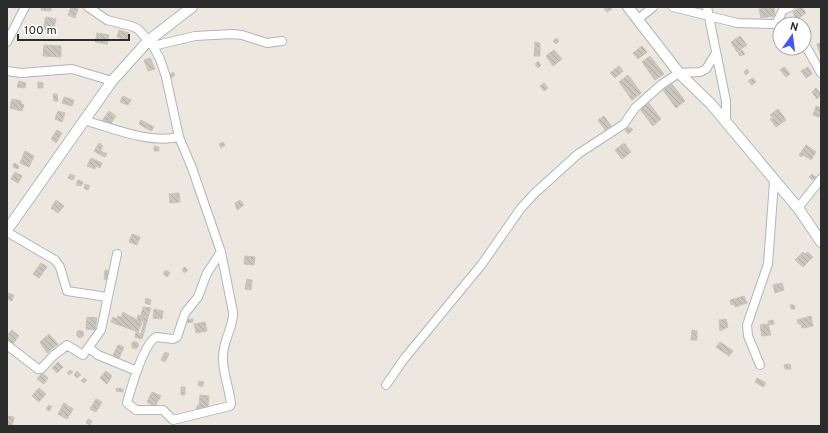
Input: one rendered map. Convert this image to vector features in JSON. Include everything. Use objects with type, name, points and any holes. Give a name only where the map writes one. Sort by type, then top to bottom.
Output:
[{"type":"street","points":[[7,42],[25,7]]},
{"type":"street","points":[[88,7],[107,20],[138,29],[150,44],[166,77],[179,137],[192,168],[221,252],[234,318],[224,348],[223,363],[231,404],[230,406],[173,420],[163,410],[148,412],[136,410],[128,403],[137,371],[153,339],[156,337],[173,339],[177,337],[185,313],[198,297],[207,274],[221,252]]},
{"type":"street","points":[[107,297],[67,291],[60,267],[55,260],[8,228],[112,81],[150,44],[192,7]]},
{"type":"street","points":[[628,7],[679,73],[703,95],[774,182],[798,208],[821,242]]},
{"type":"street","points":[[638,20],[653,7]]},
{"type":"street","points":[[674,7],[709,18],[737,23],[772,25]]},
{"type":"street","points":[[707,7],[726,102],[726,123]]},
{"type":"street","points":[[781,16],[783,10],[790,7]]},
{"type":"street","points":[[150,44],[196,36],[232,34],[242,34],[267,43],[282,41]]},
{"type":"street","points":[[386,385],[404,359],[482,264],[521,208],[535,193],[578,154],[624,124],[635,108],[644,99],[679,73],[700,72],[706,69],[716,53]]},
{"type":"street","points":[[811,56],[821,73]]},
{"type":"street","points":[[7,71],[21,73],[72,69],[112,81]]},
{"type":"street","points":[[83,120],[145,137],[160,139],[179,137]]},
{"type":"street","points":[[798,208],[821,179]]},
{"type":"street","points":[[760,365],[748,336],[747,325],[768,264],[774,182]]},
{"type":"street","points":[[7,345],[38,369],[43,368],[67,345],[81,355],[89,348],[101,330],[117,254]]},
{"type":"street","points":[[89,348],[98,355],[137,371]]},
{"type":"building","points":[[41,7],[51,7],[51,11],[41,10]]},
{"type":"building","points":[[71,7],[78,8],[75,18],[68,15]]},
{"type":"building","points":[[607,7],[612,9],[607,12],[604,9]]},
{"type":"building","points":[[774,7],[775,16],[761,18],[759,9]]},
{"type":"building","points":[[799,7],[802,7],[806,13],[802,16],[794,16],[793,12]]},
{"type":"building","points":[[46,17],[56,19],[53,31],[43,29]]},
{"type":"building","points":[[119,30],[129,33],[127,40],[117,37]]},
{"type":"building","points":[[97,33],[109,35],[107,44],[95,42]]},
{"type":"building","points":[[740,36],[747,45],[737,52],[731,42]]},
{"type":"building","points":[[557,38],[559,41],[556,44],[553,41]]},
{"type":"building","points":[[535,42],[540,43],[540,56],[534,56]]},
{"type":"building","points":[[821,43],[821,57],[817,44]]},
{"type":"building","points":[[44,45],[61,46],[61,57],[43,56]]},
{"type":"building","points":[[642,46],[647,52],[638,59],[633,53]]},
{"type":"building","points":[[554,50],[562,59],[553,66],[546,56]]},
{"type":"building","points":[[742,50],[745,54],[740,56],[738,53]]},
{"type":"building","points":[[650,56],[664,74],[655,80],[642,62]]},
{"type":"building","points":[[150,58],[155,69],[148,71],[144,60]]},
{"type":"building","points":[[538,61],[541,65],[538,68],[535,64]]},
{"type":"building","points":[[619,66],[623,71],[615,78],[610,73]]},
{"type":"building","points":[[784,67],[790,74],[786,77],[780,70]]},
{"type":"building","points":[[808,67],[812,74],[806,78],[801,71]]},
{"type":"building","points":[[747,69],[749,72],[746,75],[744,72]]},
{"type":"building","points":[[173,72],[175,75],[171,78],[169,75]]},
{"type":"building","points":[[628,75],[641,93],[632,100],[619,82]]},
{"type":"building","points":[[753,78],[756,82],[752,85],[748,81]]},
{"type":"building","points":[[19,81],[26,83],[25,88],[17,87]]},
{"type":"building","points":[[38,82],[43,83],[43,88],[38,88]]},
{"type":"building","points":[[544,83],[548,88],[544,91],[540,86]]},
{"type":"building","points":[[672,84],[685,101],[676,108],[663,90]]},
{"type":"building","points":[[816,88],[821,94],[817,99],[812,92]]},
{"type":"building","points":[[53,94],[57,94],[58,101],[54,101]]},
{"type":"building","points":[[123,96],[131,100],[128,105],[120,102]]},
{"type":"building","points":[[64,97],[74,100],[72,106],[62,103]]},
{"type":"building","points":[[12,99],[21,101],[21,104],[24,105],[22,111],[10,108]]},
{"type":"building","points":[[648,102],[661,119],[653,126],[639,108]]},
{"type":"building","points":[[816,106],[821,108],[819,117],[813,115]]},
{"type":"building","points":[[778,109],[786,120],[776,127],[770,119],[773,118],[770,115]]},
{"type":"building","points":[[58,111],[65,113],[62,122],[55,119]]},
{"type":"building","points":[[109,111],[116,116],[109,126],[102,121]]},
{"type":"building","points":[[604,116],[611,126],[605,130],[598,120]]},
{"type":"building","points":[[141,120],[154,127],[151,131],[139,124]]},
{"type":"building","points":[[630,127],[633,130],[628,134],[625,130]]},
{"type":"building","points":[[57,130],[62,133],[56,143],[51,139]]},
{"type":"building","points":[[223,142],[225,145],[221,148],[219,144]]},
{"type":"building","points":[[99,143],[103,146],[99,154],[94,151]]},
{"type":"building","points":[[624,143],[631,152],[622,159],[615,150]]},
{"type":"building","points":[[806,145],[816,152],[811,160],[803,155],[801,157],[799,155]]},
{"type":"building","points":[[154,146],[159,147],[159,151],[154,151]]},
{"type":"building","points":[[25,151],[34,156],[29,167],[20,163]]},
{"type":"building","points":[[101,151],[107,154],[105,157],[99,154]]},
{"type":"building","points":[[91,158],[102,163],[100,168],[96,166],[95,169],[87,166]]},
{"type":"building","points":[[14,163],[19,166],[18,169],[13,167]]},
{"type":"building","points":[[15,172],[22,176],[18,183],[11,179]]},
{"type":"building","points":[[70,174],[75,176],[73,180],[68,178]]},
{"type":"building","points":[[812,174],[816,177],[813,180],[809,177]]},
{"type":"building","points":[[78,180],[83,182],[81,186],[76,185]]},
{"type":"building","points":[[85,184],[90,186],[88,190],[84,188]]},
{"type":"building","points":[[179,193],[180,202],[170,203],[169,194]]},
{"type":"building","points":[[56,200],[64,206],[58,213],[51,208]]},
{"type":"building","points":[[240,200],[244,205],[237,210],[235,203]]},
{"type":"building","points":[[132,234],[140,237],[137,245],[129,242]]},
{"type":"building","points":[[803,252],[805,254],[808,252],[813,257],[803,267],[795,260]]},
{"type":"building","points":[[245,256],[255,257],[254,265],[244,264]]},
{"type":"building","points":[[41,263],[47,267],[39,278],[33,274]]},
{"type":"building","points":[[185,267],[188,270],[184,273],[182,269]]},
{"type":"building","points":[[105,270],[111,271],[110,280],[104,279]]},
{"type":"building","points":[[166,270],[170,273],[167,277],[163,274]]},
{"type":"building","points":[[247,279],[252,280],[251,290],[245,289]]},
{"type":"building","points":[[782,283],[784,290],[775,293],[773,285]]},
{"type":"building","points":[[7,293],[14,295],[12,301],[7,299]]},
{"type":"building","points":[[744,296],[747,303],[735,307],[734,304],[731,305],[730,300]]},
{"type":"building","points":[[146,298],[151,300],[150,305],[145,303]]},
{"type":"building","points":[[790,305],[794,305],[795,309],[791,309]]},
{"type":"building","points":[[143,307],[151,308],[148,317],[141,315]]},
{"type":"building","points":[[154,309],[163,311],[162,319],[153,318]]},
{"type":"building","points":[[123,312],[142,323],[138,332],[111,322],[113,317],[116,319],[118,316],[121,317]]},
{"type":"building","points":[[138,315],[148,318],[142,339],[135,337],[136,332],[141,334],[144,322],[137,320]]},
{"type":"building","points":[[811,316],[813,326],[802,328],[801,324],[798,324],[797,320]]},
{"type":"building","points":[[87,317],[97,318],[95,330],[86,329]]},
{"type":"building","points":[[193,319],[193,322],[185,323],[184,320]]},
{"type":"building","points":[[726,319],[728,327],[720,331],[719,320]]},
{"type":"building","points":[[773,320],[774,324],[769,325],[768,321]]},
{"type":"building","points":[[205,322],[207,331],[196,333],[194,324]]},
{"type":"building","points":[[768,324],[771,335],[762,336],[760,325]]},
{"type":"building","points":[[12,330],[19,336],[12,345],[7,341],[7,336]]},
{"type":"building","points":[[692,330],[697,331],[697,340],[691,340]]},
{"type":"building","points":[[80,331],[83,334],[80,337],[77,334]]},
{"type":"building","points":[[49,334],[58,344],[47,353],[40,342]]},
{"type":"building","points":[[135,342],[138,345],[135,348],[132,345]]},
{"type":"building","points":[[720,342],[733,351],[729,356],[716,347]]},
{"type":"building","points":[[118,345],[124,347],[119,358],[113,355]]},
{"type":"building","points":[[165,352],[169,354],[165,362],[161,360]]},
{"type":"building","points":[[58,362],[63,367],[57,373],[52,368]]},
{"type":"building","points":[[790,364],[791,369],[785,369],[784,365]]},
{"type":"building","points":[[70,370],[73,372],[69,375],[67,373]]},
{"type":"building","points":[[77,371],[81,375],[77,378],[74,375]]},
{"type":"building","points":[[106,371],[112,376],[107,384],[100,378]]},
{"type":"building","points":[[42,373],[48,378],[44,384],[37,379]]},
{"type":"building","points":[[84,378],[87,380],[84,383],[81,381]]},
{"type":"building","points":[[757,378],[766,383],[763,387],[755,382]]},
{"type":"building","points":[[199,381],[204,382],[202,387],[198,385]]},
{"type":"building","points":[[181,387],[185,387],[185,395],[181,395]]},
{"type":"building","points":[[39,388],[46,394],[39,402],[32,396]]},
{"type":"building","points":[[116,388],[123,389],[123,392],[116,391]]},
{"type":"building","points":[[152,392],[161,396],[155,406],[147,402]]},
{"type":"building","points":[[200,395],[209,396],[208,408],[196,410],[197,406],[199,406]]},
{"type":"building","points":[[96,399],[102,402],[96,412],[90,409]]},
{"type":"building","points":[[64,403],[73,409],[67,419],[58,414]]},
{"type":"building","points":[[49,405],[52,407],[49,411],[46,409]]},
{"type":"building","points":[[7,416],[14,417],[12,426],[7,426]]},
{"type":"building","points":[[88,419],[92,421],[90,425],[86,423]]}]
